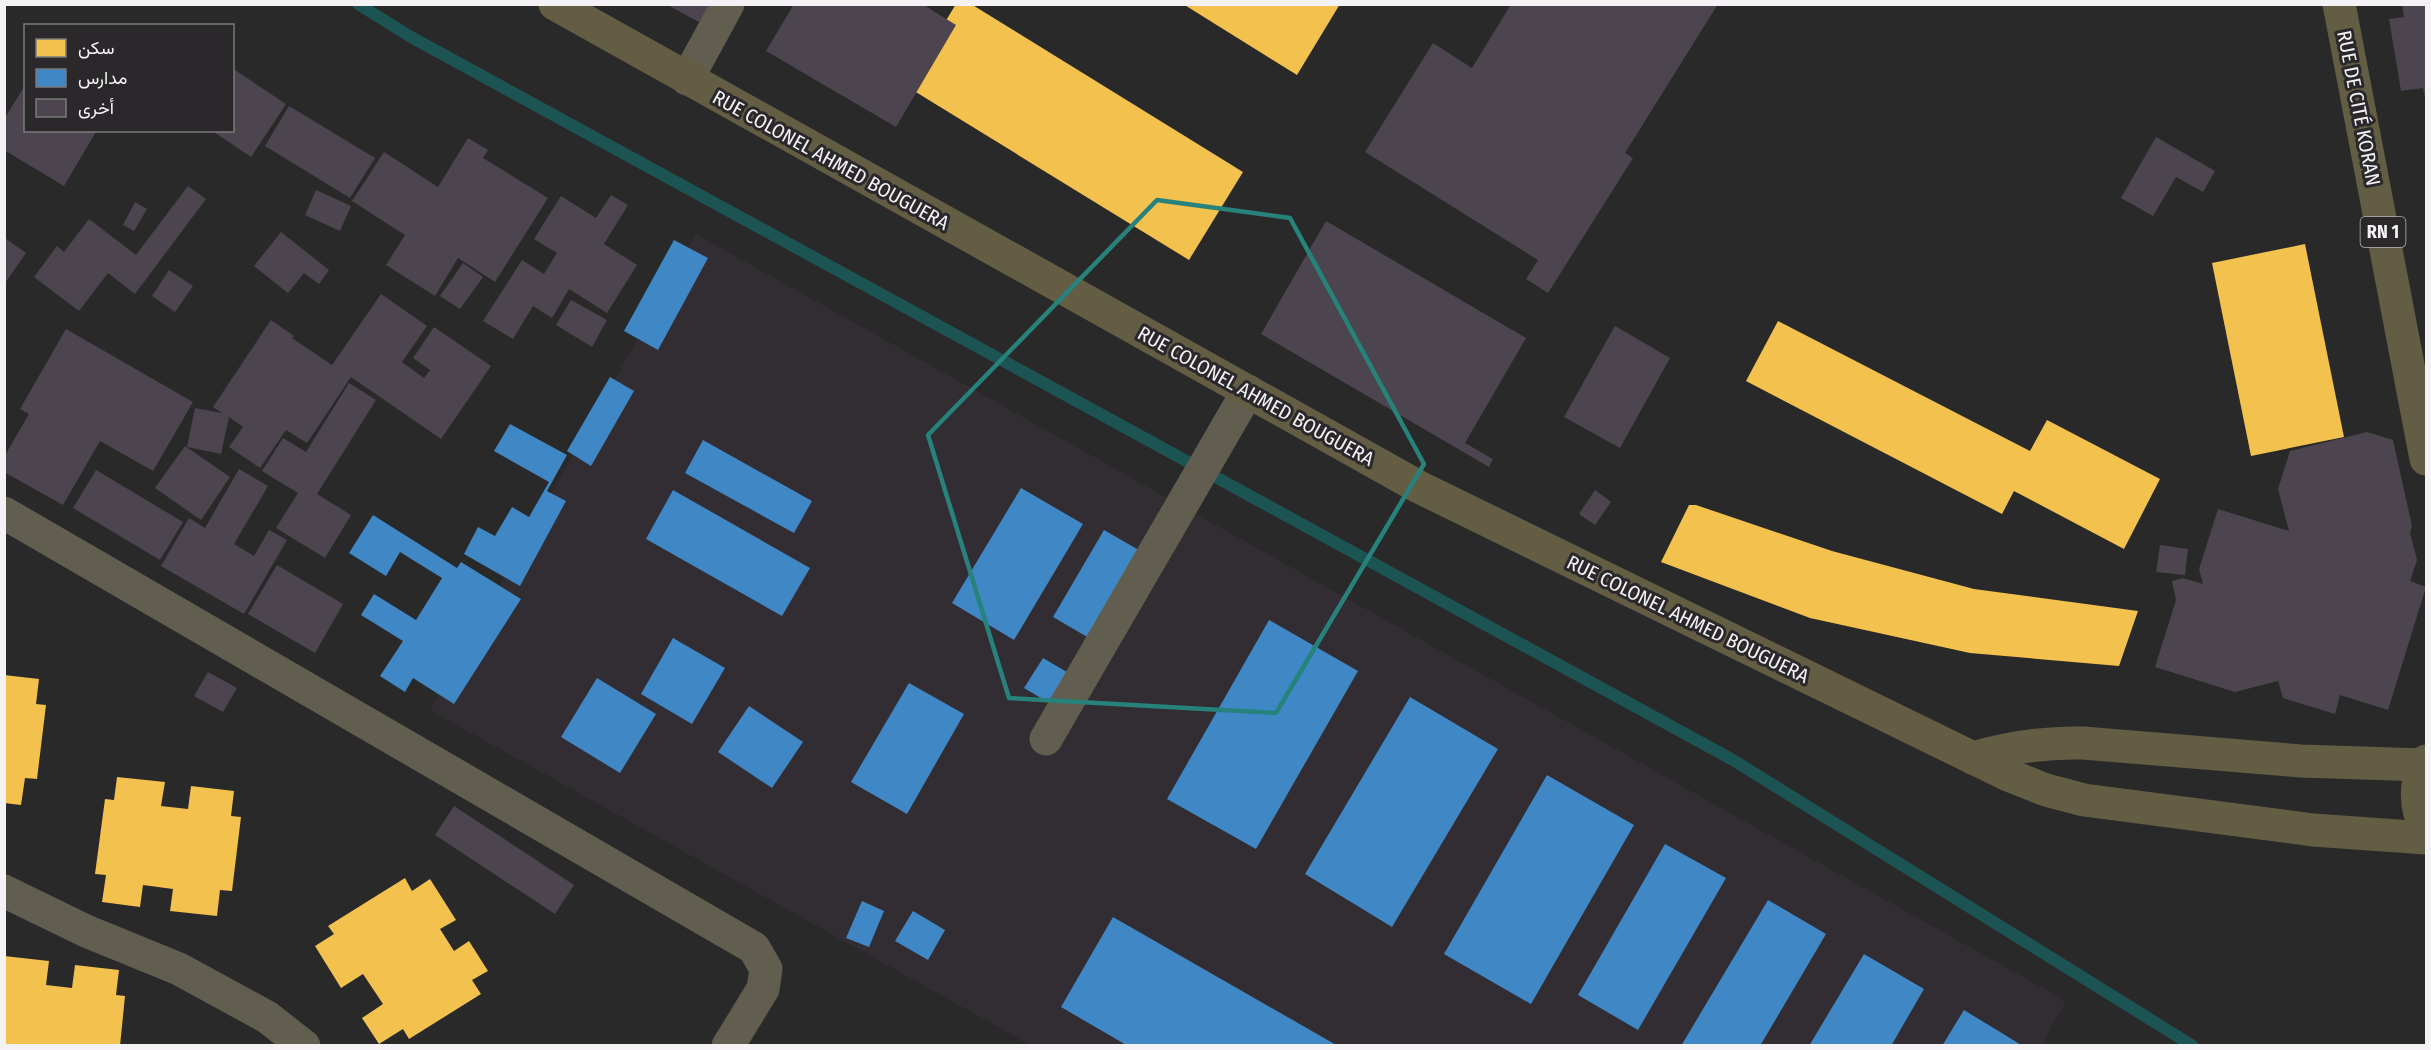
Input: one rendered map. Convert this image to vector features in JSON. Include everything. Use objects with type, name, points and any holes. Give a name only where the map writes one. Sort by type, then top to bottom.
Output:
[{"type":"main road","name":"RUE COLONEL AHMED BOUGUERA","points":[[555,4],[1419,487],[2017,779],[2084,800],[2313,830],[2427,838]]},
{"type":"main road","name":"RUE DE CITÉ KORAN","points":[[2338,4],[2427,459]]},
{"type":"main road","points":[[1973,758],[2007,748],[2083,742],[2289,760],[2425,763],[2418,785],[2418,804],[2427,827]]},
{"type":"street","points":[[687,79],[728,4]]},
{"type":"street","points":[[1046,740],[1248,392]]},
{"type":"street","points":[[4,513],[754,948],[766,969],[763,989],[728,1046]]},
{"type":"street","points":[[4,891],[86,931],[179,969],[267,1017],[304,1046]]},
{"type":"highlighted area","points":[[1157,200],[1290,218],[1424,464],[1276,713],[1009,698],[928,435]]},
{"type":"shaded area","points":[[696,234],[2066,1001],[2041,1046],[1030,1045],[430,710]]},
{"type":"building: سكن","points":[[956,4],[971,4],[1243,172],[1189,260],[906,86]]},
{"type":"building: سكن","points":[[1183,4],[1340,4],[1297,75]]},
{"type":"building: سكن","points":[[2305,244],[2344,437],[2251,456],[2212,263]]},
{"type":"building: سكن","points":[[1778,321],[2030,451],[2047,420],[2160,479],[2124,549],[2014,491],[2002,514],[1746,381]]},
{"type":"building: سكن","points":[[1689,505],[1696,505],[1832,551],[1974,589],[2138,611],[2119,666],[1970,653],[1810,618],[1661,562]]},
{"type":"building: سكن","points":[[4,675],[39,679],[36,704],[46,705],[37,779],[25,778],[21,805],[4,803]]},
{"type":"building: سكن","points":[[117,777],[165,782],[161,806],[188,809],[191,786],[234,791],[231,816],[241,817],[232,891],[220,890],[217,916],[170,911],[173,889],[143,885],[140,907],[102,902],[106,875],[95,874],[105,799],[114,800]]},
{"type":"building: سكن","points":[[405,878],[412,891],[430,879],[456,920],[440,929],[454,951],[469,941],[488,971],[472,980],[481,994],[409,1039],[403,1029],[379,1044],[362,1018],[383,1004],[363,974],[341,988],[315,946],[334,934],[328,926]]},
{"type":"building: سكن","points":[[4,956],[49,961],[46,985],[72,988],[75,965],[119,970],[116,995],[125,996],[120,1046],[4,1046]]},
{"type":"building: مدارس","points":[[674,240],[708,258],[658,350],[624,331]]},
{"type":"building: مدارس","points":[[610,377],[634,391],[591,466],[567,451]]},
{"type":"building: مدارس","points":[[510,424],[567,455],[547,491],[566,501],[520,586],[464,554],[478,527],[495,536],[512,507],[529,517],[549,482],[494,451]]},
{"type":"building: مدارس","points":[[703,440],[812,501],[794,533],[685,473]]},
{"type":"building: مدارس","points":[[1021,488],[1083,524],[1014,640],[952,603]]},
{"type":"building: مدارس","points":[[673,490],[810,568],[782,616],[646,539]]},
{"type":"building: مدارس","points":[[373,515],[457,568],[461,562],[521,599],[454,704],[413,678],[405,692],[380,676],[403,641],[361,615],[374,594],[416,620],[442,578],[400,552],[386,576],[349,553]]},
{"type":"building: مدارس","points":[[1104,530],[1151,557],[1101,645],[1053,617]]},
{"type":"building: مدارس","points":[[1269,620],[1358,671],[1256,849],[1167,799]]},
{"type":"building: مدارس","points":[[673,638],[725,668],[692,724],[641,694]]},
{"type":"building: مدارس","points":[[1043,658],[1089,685],[1071,716],[1024,688]]},
{"type":"building: مدارس","points":[[597,678],[656,714],[620,773],[561,737]]},
{"type":"building: مدارس","points":[[909,683],[964,714],[907,814],[851,782]]},
{"type":"building: مدارس","points":[[1410,697],[1498,749],[1392,927],[1305,874]]},
{"type":"building: مدارس","points":[[749,706],[803,742],[772,788],[718,752]]},
{"type":"building: مدارس","points":[[1547,775],[1634,825],[1531,1004],[1444,954]]},
{"type":"building: مدارس","points":[[1665,844],[1726,878],[1638,1030],[1578,995]]},
{"type":"building: مدارس","points":[[1768,900],[1826,934],[1760,1046],[1681,1046]]},
{"type":"building: مدارس","points":[[862,901],[884,911],[869,947],[846,938]]},
{"type":"building: مدارس","points":[[913,911],[945,930],[928,960],[895,941]]},
{"type":"building: مدارس","points":[[1113,917],[1338,1046],[1128,1046],[1061,1007]]},
{"type":"building: مدارس","points":[[1864,954],[1924,989],[1891,1046],[1809,1046]]},
{"type":"building: مدارس","points":[[1964,1010],[2023,1046],[1942,1046]]},
{"type":"building: أخرى","points":[[666,4],[732,4],[717,32]]},
{"type":"building: أخرى","points":[[794,4],[922,4],[956,25],[896,127],[766,51]]},
{"type":"building: أخرى","points":[[1508,4],[1718,4],[1625,153],[1633,158],[1548,293],[1526,279],[1538,260],[1365,152],[1433,43],[1472,68],[1510,6]]},
{"type":"building: أخرى","points":[[2402,4],[2426,4],[2426,103],[2423,88],[2401,91],[2389,19],[2404,17]]},
{"type":"building: أخرى","points":[[234,69],[286,104],[251,157],[214,132],[234,132]]},
{"type":"building: أخرى","points":[[24,87],[24,132],[96,132],[64,186],[4,150],[4,119]]},
{"type":"building: أخرى","points":[[289,106],[375,158],[350,198],[265,146]]},
{"type":"building: أخرى","points":[[2156,137],[2215,171],[2203,192],[2176,177],[2153,216],[2121,198]]},
{"type":"building: أخرى","points":[[468,138],[488,150],[483,158],[548,198],[495,282],[458,258],[435,296],[386,265],[405,235],[352,201],[384,152],[438,187]]},
{"type":"building: أخرى","points":[[188,186],[206,199],[135,294],[108,273],[79,311],[34,277],[57,246],[64,252],[89,219],[136,255]]},
{"type":"building: أخرى","points":[[316,190],[351,206],[340,231],[305,215]]},
{"type":"building: أخرى","points":[[611,195],[628,205],[604,244],[637,265],[607,313],[569,289],[552,318],[533,306],[513,339],[483,321],[522,260],[544,274],[557,253],[534,239],[561,196],[596,218]]},
{"type":"building: أخرى","points":[[135,202],[147,209],[134,231],[123,225]]},
{"type":"building: أخرى","points":[[1326,221],[1526,338],[1465,443],[1493,459],[1489,467],[1261,334]]},
{"type":"building: أخرى","points":[[281,232],[329,270],[319,284],[304,273],[288,293],[254,266]]},
{"type":"building: أخرى","points":[[5,238],[26,253],[5,283]]},
{"type":"building: أخرى","points":[[463,263],[483,277],[460,309],[440,296]]},
{"type":"building: أخرى","points":[[169,270],[193,286],[175,312],[152,296]]},
{"type":"building: أخرى","points":[[381,294],[427,326],[402,362],[424,378],[430,370],[413,358],[434,327],[491,366],[441,439],[351,377],[307,443],[286,430],[260,468],[229,447],[243,427],[229,417],[221,454],[187,447],[195,408],[222,413],[213,407],[271,320],[294,336],[292,338],[332,365]]},
{"type":"building: أخرى","points":[[571,300],[607,320],[592,347],[556,325]]},
{"type":"building: أخرى","points":[[1615,326],[1670,358],[1620,448],[1564,417]]},
{"type":"building: أخرى","points":[[66,329],[193,402],[153,471],[100,441],[63,505],[4,472],[4,457],[29,414],[20,409]]},
{"type":"building: أخرى","points":[[349,383],[376,400],[317,494],[351,515],[325,558],[276,528],[298,493],[262,471],[283,438],[306,452]]},
{"type":"building: أخرى","points":[[2367,432],[2393,440],[2417,560],[2410,581],[2426,587],[2388,710],[2340,695],[2335,714],[2283,698],[2278,681],[2235,692],[2155,667],[2176,600],[2172,581],[2183,578],[2203,584],[2199,569],[2218,509],[2289,531],[2278,489],[2290,451]]},
{"type":"building: أخرى","points":[[185,446],[230,477],[201,520],[155,488]]},
{"type":"building: أخرى","points":[[239,469],[268,486],[234,544],[254,556],[269,530],[287,540],[244,614],[161,566],[189,518],[205,528]]},
{"type":"building: أخرى","points":[[96,470],[183,522],[160,560],[73,508]]},
{"type":"building: أخرى","points":[[1595,490],[1611,502],[1595,525],[1579,514]]},
{"type":"building: أخرى","points":[[2160,545],[2188,549],[2185,575],[2156,572]]},
{"type":"building: أخرى","points":[[277,565],[343,604],[315,653],[248,614]]},
{"type":"building: أخرى","points":[[208,672],[237,688],[223,712],[194,696]]},
{"type":"building: أخرى","points":[[454,806],[574,885],[555,914],[435,835]]},
{"type":"waterway","points":[[358,4],[411,37],[1733,760],[2193,1046]]}]
